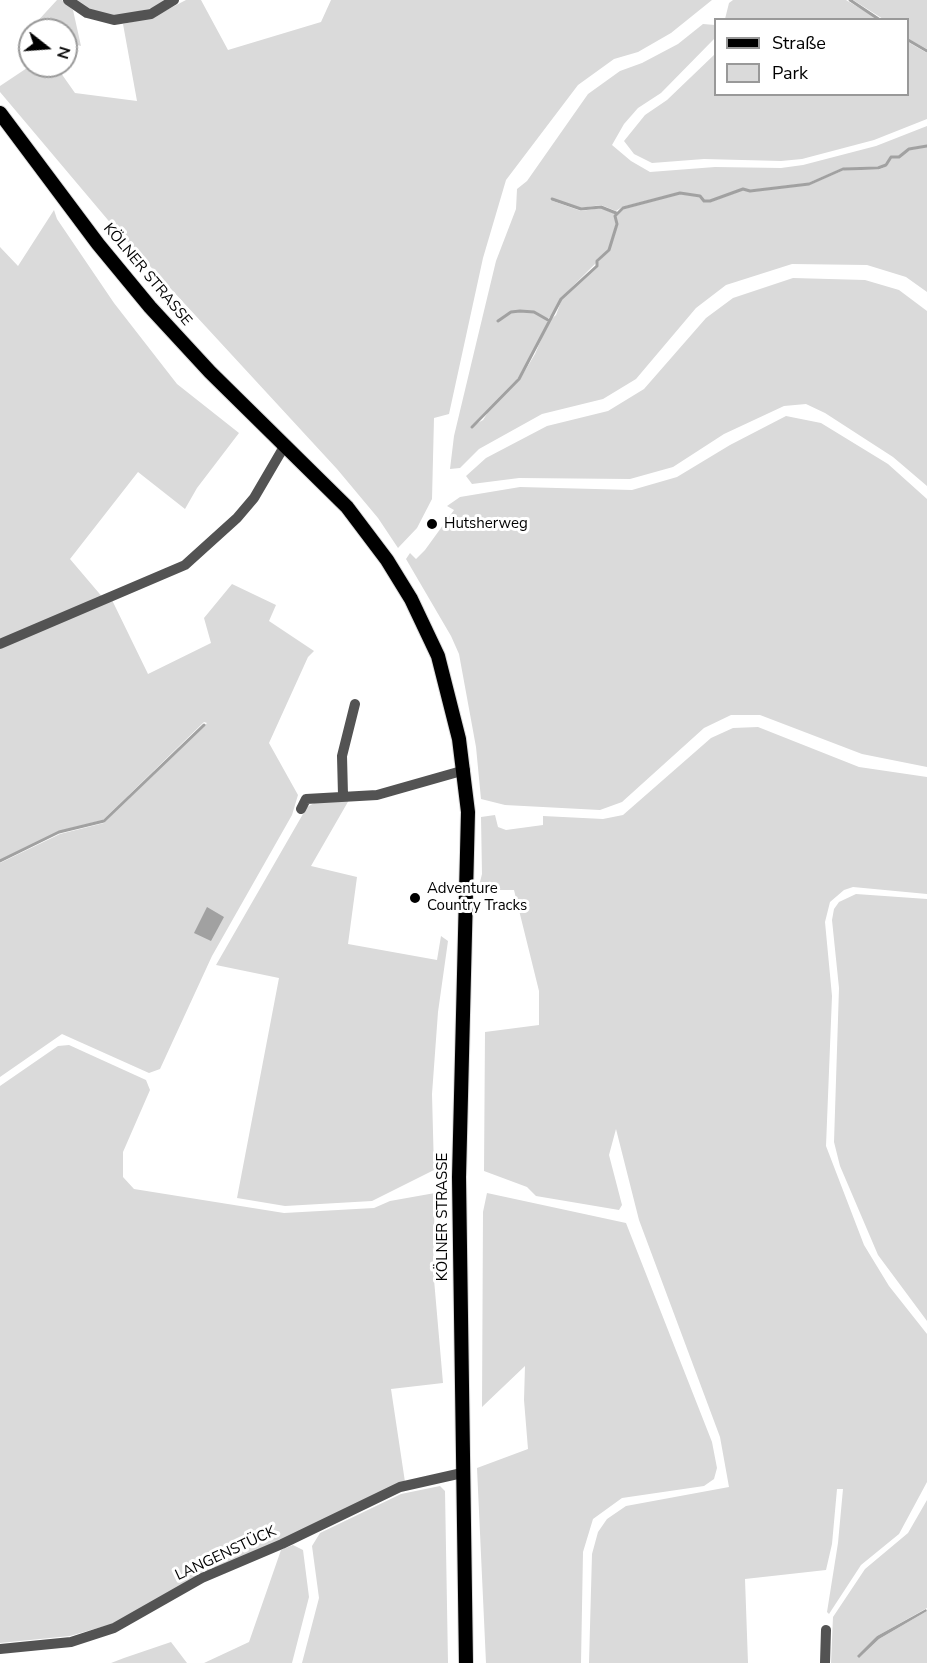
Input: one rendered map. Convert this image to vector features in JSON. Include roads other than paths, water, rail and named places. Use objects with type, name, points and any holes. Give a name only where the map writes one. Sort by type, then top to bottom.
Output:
[{"type":"main road","name":"KÖLNER STRASSE","points":[[0,113],[98,244],[150,307],[210,372],[347,507],[387,560],[411,599],[438,656],[465,770],[468,822],[459,1167],[466,1663]]},
{"type":"street","points":[[68,0],[87,13],[114,20],[150,14],[174,0]]},
{"type":"street","points":[[0,644],[105,601],[184,565],[212,542],[254,498],[285,445]]},
{"type":"street","points":[[343,795],[342,756],[355,704]]},
{"type":"street","points":[[301,808],[306,799],[343,795],[377,795],[465,770]]},
{"type":"street","name":"LANGENSTÜCK","points":[[0,1649],[71,1642],[114,1628],[202,1578],[282,1544],[400,1488],[462,1473]]},
{"type":"street","points":[[825,1663],[826,1630]]},
{"type":"waterway","points":[[850,0],[877,18]]},
{"type":"waterway","points":[[909,41],[927,51]]},
{"type":"waterway","points":[[472,427],[519,379],[561,299],[597,266],[597,261],[609,250],[617,224],[615,216],[623,208],[680,193],[700,196],[704,201],[710,201],[743,189],[750,191],[809,184],[843,169],[878,168],[886,165],[891,157],[899,157],[909,149],[927,146]]},
{"type":"waterway","points":[[552,199],[581,209],[601,207],[616,213]]},
{"type":"waterway","points":[[498,321],[511,312],[520,311],[534,312],[548,320]]},
{"type":"waterway","points":[[0,861],[59,832],[104,821],[204,725]]},
{"type":"place","name":"Hutsherweg","points":[[432,524]]},
{"type":"place","name":"Adventure Country Tracks","points":[[415,898]]}]
